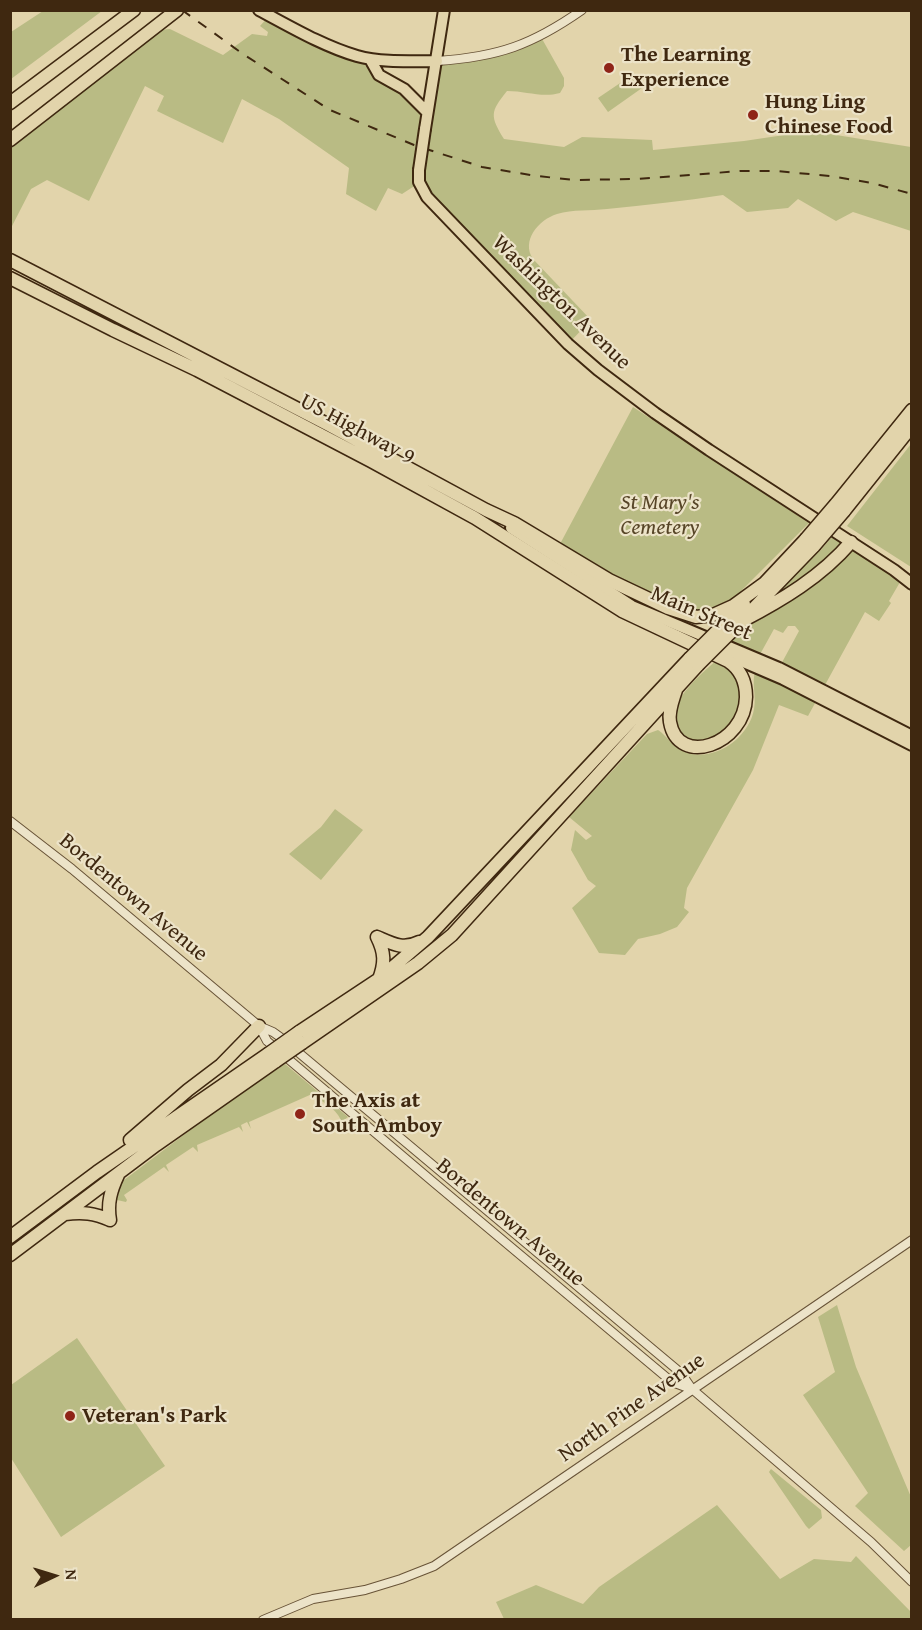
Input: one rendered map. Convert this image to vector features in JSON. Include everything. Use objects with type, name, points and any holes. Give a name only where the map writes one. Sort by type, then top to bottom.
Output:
[{"type":"highway","points":[[10,140],[177,10]]},
{"type":"highway","points":[[10,103],[130,13]]},
{"type":"highway","name":"US Highway 9","points":[[10,260],[327,424],[514,524],[618,584],[685,615],[702,617],[718,613],[766,582]]},
{"type":"highway","name":"US Highway 9","points":[[10,278],[197,370],[371,461],[476,518],[622,611],[719,656],[735,666],[740,674],[745,688],[743,713],[736,727],[721,741],[703,747],[690,745],[680,739],[671,724],[671,708],[676,690]]},
{"type":"highway","points":[[742,621],[840,508],[886,449],[911,410]]},
{"type":"highway","points":[[886,449],[912,426]]},
{"type":"highway","points":[[10,1237],[97,1172],[301,1037],[379,979],[428,937],[726,630],[766,582],[810,542]]},
{"type":"highway","points":[[726,630],[799,588],[839,555],[850,542]]},
{"type":"highway","points":[[301,1037],[418,963],[452,935],[676,690],[694,662]]},
{"type":"highway","points":[[379,979],[385,962],[382,945],[377,937],[405,947],[428,937]]},
{"type":"highway","points":[[97,1172],[118,1149],[220,1065],[260,1026]]},
{"type":"highway","points":[[10,1255],[272,1057]]},
{"type":"highway","points":[[63,1214],[83,1212],[110,1220],[108,1210],[110,1197],[120,1173]]},
{"type":"main road","points":[[259,10],[298,31],[370,59],[437,61],[444,10]]},
{"type":"main road","points":[[370,59],[379,75],[404,88],[427,112]]},
{"type":"main road","name":"Washington Avenue","points":[[437,61],[419,170],[419,182],[427,197],[568,344],[598,370],[709,450],[912,584]]},
{"type":"main road","name":"Main Street","points":[[486,510],[632,606],[912,736]]},
{"type":"main road","name":"Main Street","points":[[675,636],[785,676]]},
{"type":"main road","name":"Main Street","points":[[816,691],[912,745]]},
{"type":"street","points":[[437,61],[464,59],[511,50],[546,34],[582,10]]},
{"type":"street","name":"Bordentown Avenue","points":[[10,821],[72,869],[260,1026],[273,1032],[322,1072],[681,1373],[692,1389],[871,1542],[912,1582]]},
{"type":"street","name":"Bordentown Avenue","points":[[260,1026],[267,1041],[432,1181],[672,1382],[692,1389]]},
{"type":"street","points":[[313,1078],[322,1072]]},
{"type":"street","name":"North Pine Avenue","points":[[263,1620],[313,1599],[365,1590],[434,1566],[912,1240]]},
{"type":"green space","points":[[43,11],[102,11],[11,79],[11,32]]},
{"type":"green space","points":[[269,16],[370,59],[379,75],[426,112],[437,61],[464,59],[541,37],[564,78],[564,86],[560,93],[553,94],[540,95],[507,91],[497,104],[494,114],[496,125],[504,139],[564,147],[582,137],[652,140],[653,150],[744,141],[811,131],[911,147],[911,231],[853,212],[836,221],[798,199],[788,208],[747,212],[723,195],[557,214],[538,226],[530,238],[529,245],[533,259],[591,320],[568,344],[419,183],[402,194],[388,188],[376,211],[346,194],[349,168],[279,119],[242,99],[223,143],[157,111],[164,96],[145,86],[89,201],[47,180],[31,189],[11,228],[11,140],[149,31],[170,29],[223,55],[252,34],[267,36],[268,32],[260,26]]},
{"type":"green space","points":[[632,75],[642,88],[608,112],[598,98]]},
{"type":"green space","name":"St Mary's Cemetery","points":[[633,407],[809,523],[730,602],[706,611],[689,611],[598,569],[562,548],[560,544]]},
{"type":"green space","points":[[911,444],[911,567],[847,526]]},
{"type":"green space","points":[[836,532],[903,577],[889,601],[891,603],[879,621],[865,612],[808,716],[779,705],[753,770],[687,888],[684,908],[689,912],[677,927],[638,939],[625,955],[599,953],[572,908],[596,886],[588,880],[571,850],[575,830],[586,840],[592,836],[569,817],[647,734],[658,730],[679,749],[690,754],[702,755],[726,747],[736,740],[751,720],[755,698],[754,677],[757,667],[779,668],[799,631],[795,626],[788,626],[783,633],[774,629],[758,658],[728,645],[736,637],[730,633],[814,546],[820,551]]},
{"type":"green space","points":[[718,659],[736,680],[740,700],[738,710],[722,733],[703,741],[695,740],[682,734],[676,724],[675,714],[678,703],[693,683]]},
{"type":"green space","points":[[335,809],[363,830],[321,880],[289,854],[321,827]]},
{"type":"green space","points":[[285,1064],[348,1117],[329,1131],[341,1120],[332,1108],[312,1094],[249,1122],[251,1129],[247,1122],[241,1125],[243,1132],[239,1127],[197,1145],[198,1152],[193,1147],[166,1165],[169,1172],[164,1167],[124,1195],[126,1202],[117,1200],[119,1186],[124,1180],[226,1103]]},
{"type":"green space","points":[[837,1305],[856,1367],[911,1497],[911,1545],[904,1551],[855,1506],[868,1493],[803,1395],[835,1372],[818,1317]]},
{"type":"green space","name":"Veteran's Park","points":[[77,1338],[165,1466],[61,1537],[11,1458],[11,1385]]},
{"type":"green space","points":[[771,1469],[821,1510],[822,1518],[809,1529],[769,1472]]},
{"type":"green space","points":[[717,1505],[780,1579],[814,1559],[851,1562],[856,1556],[911,1612],[911,1619],[504,1619],[496,1602],[536,1585],[583,1604],[599,1587]]},
{"type":"railway","points":[[182,10],[243,54],[330,110],[414,145],[482,167],[575,180],[776,171],[872,183],[912,194]]},
{"type":"place","name":"The Learning Experience","points":[[609,68]]},
{"type":"place","name":"Hung Ling Chinese Food","points":[[753,115]]},
{"type":"place","name":"The Axis at South Amboy","points":[[300,1114]]},
{"type":"place","name":"Veteran's Park","points":[[70,1416]]}]
